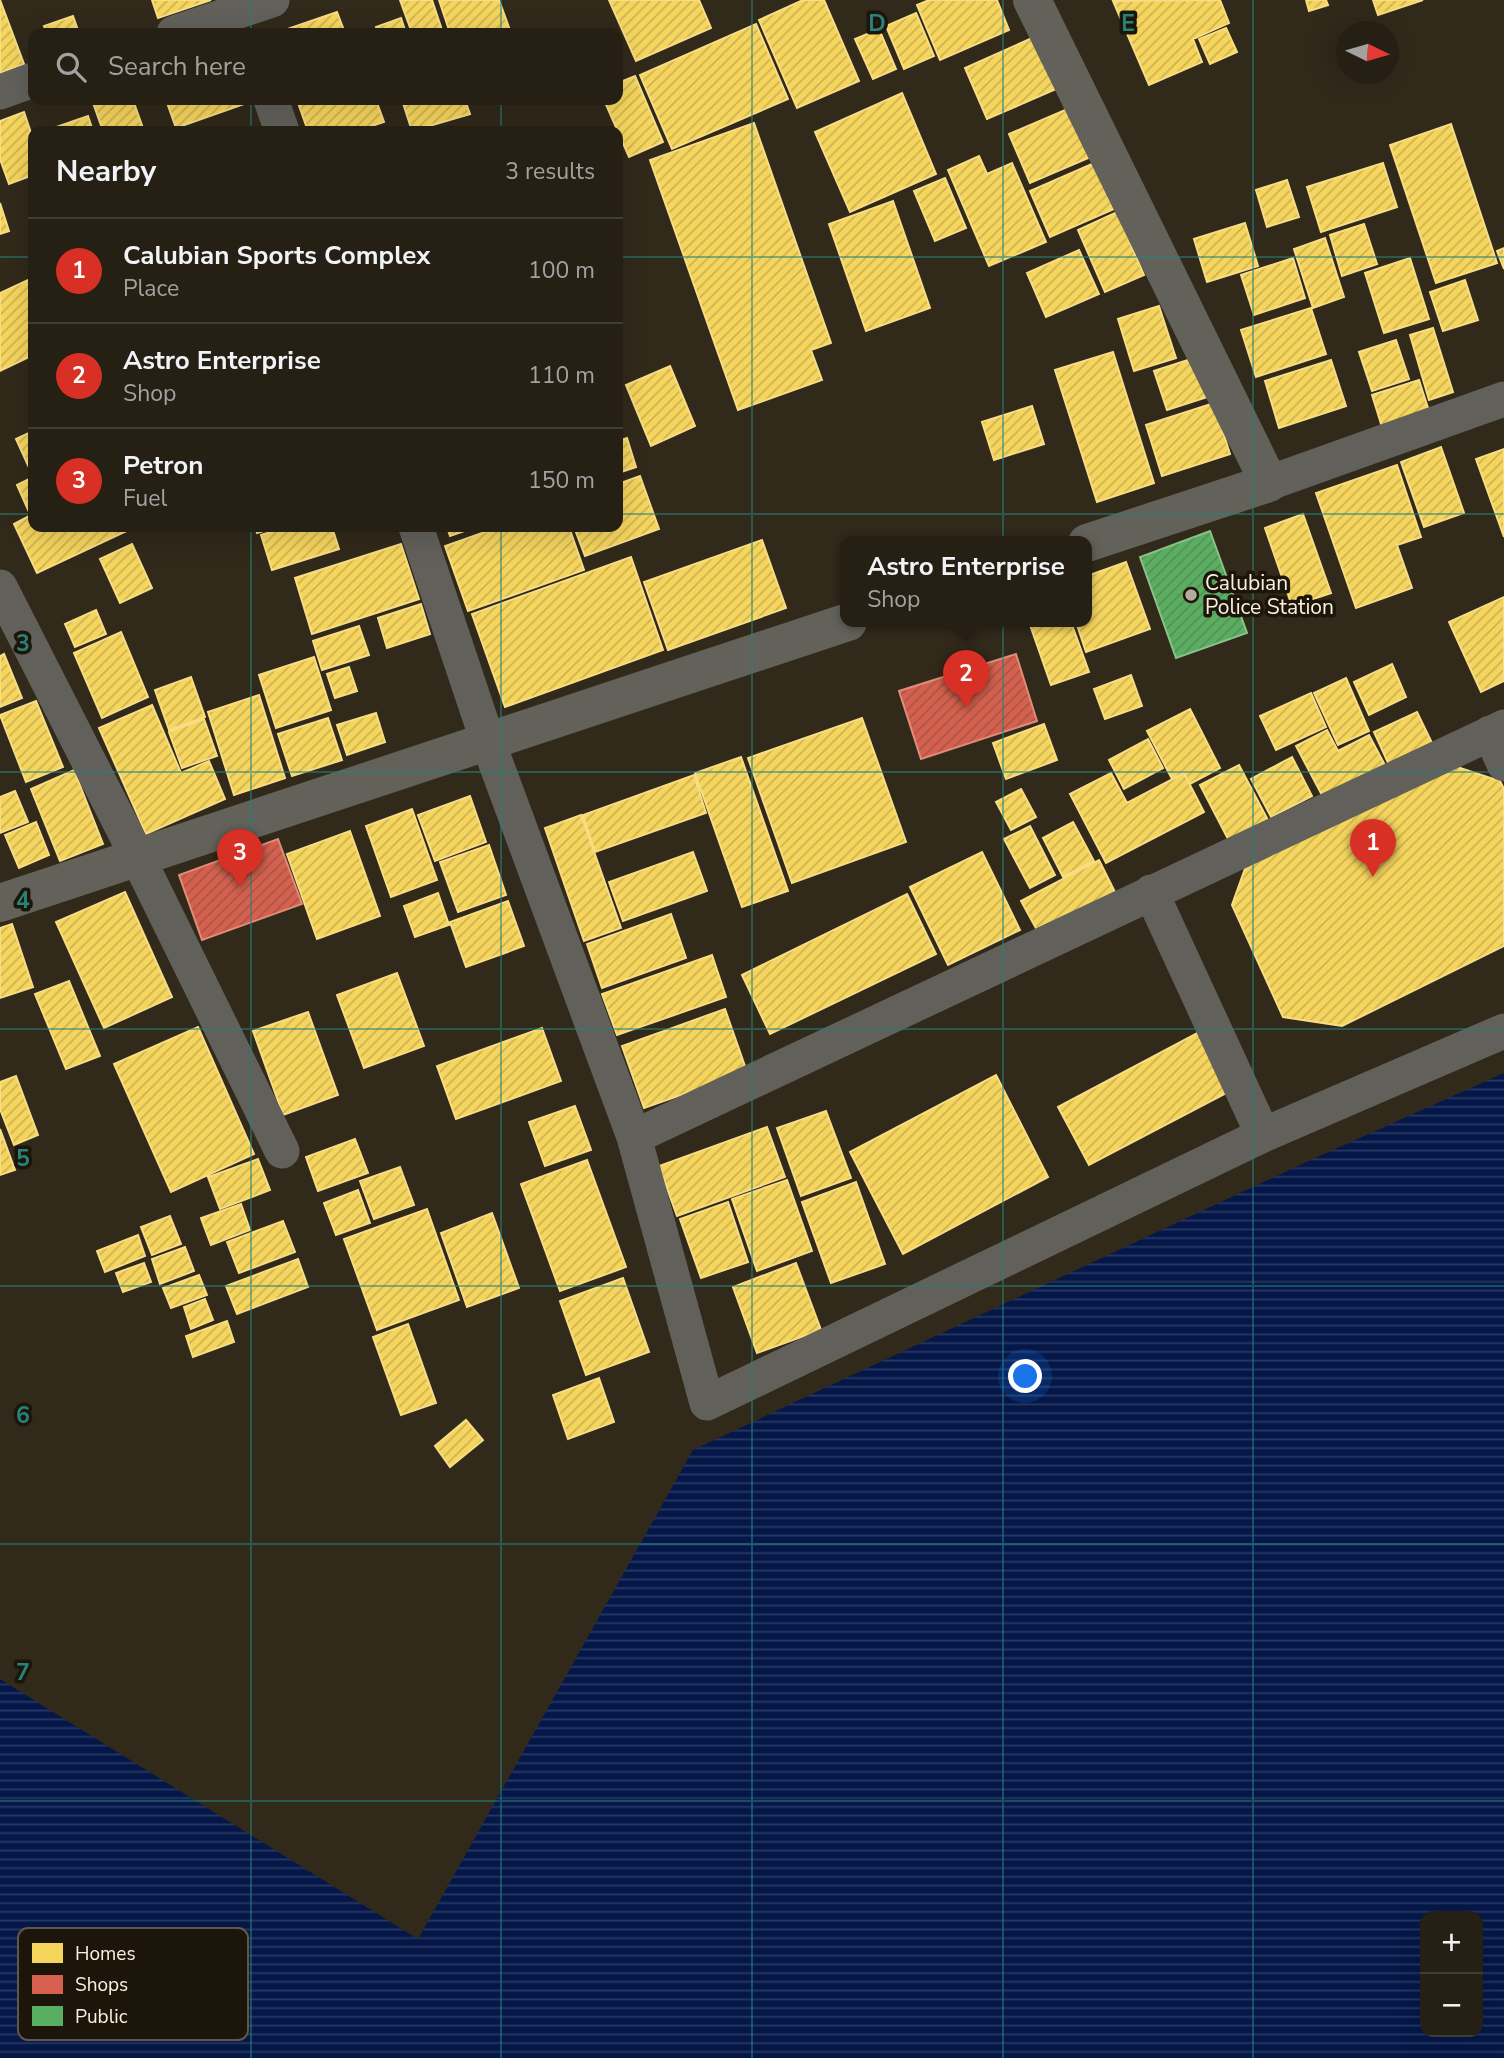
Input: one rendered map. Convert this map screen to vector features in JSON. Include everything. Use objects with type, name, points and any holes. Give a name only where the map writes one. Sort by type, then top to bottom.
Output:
[{"type":"street","points":[[1032,0],[1269,483]]},
{"type":"street","points":[[191,28],[250,11]]},
{"type":"street","points":[[0,92],[28,82]]},
{"type":"street","points":[[273,105],[280,126]]},
{"type":"street","points":[[1092,541],[1269,483],[1504,399]]},
{"type":"street","points":[[418,532],[488,741],[634,1137],[707,1403],[1263,1135],[1504,1031]]},
{"type":"street","points":[[0,587],[138,858],[282,1151]]},
{"type":"street","points":[[0,902],[840,625]]},
{"type":"street","points":[[634,1137],[1151,892],[1499,741]]},
{"type":"street","points":[[1151,892],[1263,1135]]},
{"type":"water","points":[[1504,1073],[1504,2058],[0,2058],[0,1679],[418,1939],[693,1450],[1302,1164]]},
{"type":"building: Homes","points":[[0,0],[24,64],[0,73]]},
{"type":"building: Homes","points":[[152,0],[211,0],[158,18]]},
{"type":"building: Homes","points":[[400,0],[432,0],[441,28],[410,28]]},
{"type":"building: Homes","points":[[439,0],[499,0],[509,28],[448,28]]},
{"type":"building: Homes","points":[[609,0],[699,0],[711,28],[636,61]]},
{"type":"building: Homes","points":[[803,0],[824,0],[859,81],[797,108],[759,20]]},
{"type":"building: Homes","points":[[929,0],[997,0],[1009,30],[940,60],[917,5]]},
{"type":"building: Homes","points":[[1220,0],[1229,23],[1193,39],[1202,62],[1149,85],[1113,1]]},
{"type":"building: Homes","points":[[1306,0],[1326,0],[1328,5],[1309,11]]},
{"type":"building: Homes","points":[[1373,0],[1423,0],[1378,15]]},
{"type":"building: Homes","points":[[337,12],[343,28],[291,28]]},
{"type":"building: Homes","points":[[916,13],[934,56],[904,69],[886,26]]},
{"type":"building: Homes","points":[[73,16],[77,28],[45,28],[44,26]]},
{"type":"building: Homes","points":[[401,18],[404,28],[376,28]]},
{"type":"building: Homes","points":[[756,24],[788,99],[672,149],[640,75]]},
{"type":"building: Homes","points":[[1226,28],[1237,52],[1210,64],[1199,39]]},
{"type":"building: Homes","points":[[879,29],[896,69],[873,79],[855,39]]},
{"type":"building: Homes","points":[[1041,34],[1063,86],[987,119],[965,68]]},
{"type":"building: Homes","points":[[635,76],[663,142],[629,157],[623,143],[623,126],[615,126],[606,105],[623,105],[623,81]]},
{"type":"building: Homes","points":[[902,93],[936,174],[850,212],[815,132]]},
{"type":"building: Homes","points":[[1079,104],[1100,153],[1030,183],[1009,134]]},
{"type":"building: Homes","points":[[94,105],[135,105],[142,126],[101,126]]},
{"type":"building: Homes","points":[[168,105],[241,105],[182,126],[175,126]]},
{"type":"building: Homes","points":[[299,105],[378,105],[384,122],[372,126],[306,126]]},
{"type":"building: Homes","points":[[404,105],[467,105],[470,114],[429,126],[410,126]]},
{"type":"building: Homes","points":[[24,112],[29,126],[28,177],[9,184],[0,159],[0,121]]},
{"type":"building: Homes","points":[[88,116],[91,126],[59,126]]},
{"type":"building: Homes","points":[[754,123],[831,343],[811,350],[822,380],[738,410],[650,160]]},
{"type":"building: Homes","points":[[1451,124],[1497,263],[1436,283],[1390,145]]},
{"type":"building: Homes","points":[[979,156],[987,174],[1012,163],[1046,242],[989,266],[948,170]]},
{"type":"building: Homes","points":[[1094,163],[1114,209],[1050,237],[1030,191]]},
{"type":"building: Homes","points":[[1383,163],[1397,207],[1321,232],[1307,187]]},
{"type":"building: Homes","points":[[945,178],[966,228],[935,241],[914,191]]},
{"type":"building: Homes","points":[[1287,180],[1299,217],[1267,227],[1256,190]]},
{"type":"building: Homes","points":[[893,201],[930,308],[866,331],[829,224]]},
{"type":"building: Homes","points":[[0,203],[9,231],[0,234]]},
{"type":"building: Homes","points":[[1117,212],[1144,275],[1105,292],[1078,230]]},
{"type":"building: Homes","points":[[1245,223],[1258,266],[1207,282],[1194,239]]},
{"type":"building: Homes","points":[[1364,224],[1377,264],[1342,276],[1330,235]]},
{"type":"building: Homes","points":[[1325,238],[1344,297],[1313,308],[1294,249]]},
{"type":"building: Homes","points":[[1504,248],[1504,269],[1497,251]]},
{"type":"building: Homes","points":[[1079,250],[1099,294],[1046,317],[1027,273]]},
{"type":"building: Homes","points":[[1293,258],[1305,298],[1254,315],[1241,275]]},
{"type":"building: Homes","points":[[1410,258],[1429,319],[1384,333],[1365,273]]},
{"type":"building: Homes","points":[[28,280],[28,357],[0,371],[0,293]]},
{"type":"building: Homes","points":[[1465,280],[1478,320],[1443,331],[1430,292]]},
{"type":"building: Homes","points":[[1159,306],[1176,358],[1134,371],[1118,319]]},
{"type":"building: Homes","points":[[1311,308],[1326,354],[1256,377],[1241,330]]},
{"type":"building: Homes","points":[[1433,328],[1453,392],[1429,400],[1410,335]]},
{"type":"building: Homes","points":[[1396,340],[1409,379],[1372,391],[1359,352]]},
{"type":"building: Homes","points":[[1113,352],[1154,483],[1097,502],[1055,370]]},
{"type":"building: Homes","points":[[1194,358],[1207,397],[1167,410],[1154,371]]},
{"type":"building: Homes","points":[[1331,360],[1346,406],[1279,428],[1265,381]]},
{"type":"building: Homes","points":[[670,366],[695,426],[651,446],[626,385]]},
{"type":"building: Homes","points":[[1419,380],[1429,411],[1382,427],[1372,395]]},
{"type":"building: Homes","points":[[1214,403],[1230,454],[1162,476],[1146,425]]},
{"type":"building: Homes","points":[[1032,406],[1044,444],[994,460],[982,422]]},
{"type":"building: Homes","points":[[28,433],[28,465],[16,439]]},
{"type":"building: Homes","points":[[627,438],[636,467],[623,471],[623,439]]},
{"type":"building: Homes","points":[[1441,447],[1464,513],[1424,527],[1401,462]]},
{"type":"building: Homes","points":[[1504,449],[1504,537],[1476,459]]},
{"type":"building: Homes","points":[[1397,465],[1421,537],[1397,545],[1412,588],[1356,608],[1316,493]]},
{"type":"building: Homes","points":[[640,476],[659,529],[585,556],[576,532],[623,532],[623,482]]},
{"type":"building: Homes","points":[[28,480],[28,510],[17,485]]},
{"type":"building: Homes","points":[[1303,514],[1331,593],[1292,606],[1265,528]]},
{"type":"building: Homes","points":[[28,517],[28,532],[124,532],[37,573],[14,524]]},
{"type":"building: Homes","points":[[271,532],[334,532],[339,549],[272,570],[261,535]]},
{"type":"building: Homes","points":[[485,532],[571,532],[584,570],[468,611],[445,546]]},
{"type":"building: Homes","points":[[762,540],[786,608],[668,650],[644,582]]},
{"type":"building: Homes","points":[[132,544],[152,588],[120,603],[100,559]]},
{"type":"building: Homes","points":[[401,544],[419,599],[312,634],[295,578]]},
{"type":"building: Homes","points":[[631,557],[663,650],[505,707],[472,614]]},
{"type":"building: Homes","points":[[1126,562],[1150,629],[1086,652],[1078,627],[1092,627],[1092,574]]},
{"type":"building: Homes","points":[[1504,597],[1504,681],[1481,692],[1449,622]]},
{"type":"building: Homes","points":[[421,604],[430,634],[387,648],[378,618]]},
{"type":"building: Homes","points":[[96,610],[106,634],[75,647],[65,624]]},
{"type":"building: Homes","points":[[359,626],[369,655],[322,670],[313,641]]},
{"type":"building: Homes","points":[[1031,627],[1073,627],[1089,672],[1051,685]]},
{"type":"building: Homes","points":[[121,632],[148,697],[102,718],[74,653]]},
{"type":"building: Homes","points":[[4,654],[22,698],[0,707],[0,656]]},
{"type":"building: Homes","points":[[314,657],[331,710],[276,728],[259,675]]},
{"type":"building: Homes","points":[[1392,664],[1406,697],[1369,715],[1354,682]]},
{"type":"building: Homes","points":[[349,667],[357,691],[335,698],[327,674]]},
{"type":"building: Homes","points":[[1131,675],[1142,706],[1105,719],[1094,689]]},
{"type":"building: Homes","points":[[191,677],[205,717],[169,730],[155,690]]},
{"type":"building: Homes","points":[[1346,678],[1369,731],[1338,745],[1314,693]]},
{"type":"building: Homes","points":[[1311,693],[1326,727],[1276,750],[1260,716]]},
{"type":"building: Homes","points":[[259,695],[285,778],[234,795],[208,712]]},
{"type":"building: Homes","points":[[36,701],[63,767],[26,782],[0,715]]},
{"type":"building: Homes","points":[[152,705],[181,773],[209,761],[225,799],[146,834],[99,728]]},
{"type":"building: Homes","points":[[1190,709],[1220,768],[1190,784],[1184,773],[1172,779],[1147,731]]},
{"type":"building: Homes","points":[[1417,712],[1433,745],[1389,765],[1374,732]]},
{"type":"building: Homes","points":[[376,713],[385,742],[347,755],[337,725]]},
{"type":"building: Homes","points":[[328,718],[342,760],[292,776],[278,734]]},
{"type":"building: Homes","points":[[862,718],[906,842],[792,883],[748,758]]},
{"type":"building: Homes","points":[[204,719],[217,756],[182,768],[169,732]]},
{"type":"building: Homes","points":[[1044,724],[1057,760],[1006,779],[993,743]]},
{"type":"building: Homes","points":[[1327,730],[1338,751],[1369,735],[1386,767],[1324,799],[1296,746]]},
{"type":"building: Homes","points":[[1148,739],[1163,768],[1124,789],[1109,760]]},
{"type":"building: Homes","points":[[741,757],[788,891],[742,907],[695,773]]},
{"type":"building: Homes","points":[[1292,757],[1312,796],[1271,817],[1251,779]]},
{"type":"building: Homes","points":[[1439,761],[1500,781],[1504,789],[1504,946],[1342,1026],[1283,1017],[1232,905],[1252,849]]},
{"type":"building: Homes","points":[[1239,765],[1268,820],[1229,841],[1200,785]]},
{"type":"building: Homes","points":[[74,770],[103,844],[60,861],[31,789]]},
{"type":"building: Homes","points":[[1111,773],[1127,803],[1184,773],[1204,812],[1106,863],[1070,794]]},
{"type":"building: Homes","points":[[694,775],[706,813],[595,852],[583,815]]},
{"type":"building: Homes","points":[[1021,789],[1036,817],[1011,830],[996,802]]},
{"type":"building: Homes","points":[[15,791],[28,822],[0,833],[0,797]]},
{"type":"building: Homes","points":[[470,796],[486,842],[435,861],[418,815]]},
{"type":"building: Homes","points":[[412,809],[437,880],[391,897],[366,826]]},
{"type":"building: Homes","points":[[581,815],[621,928],[584,941],[545,828]]},
{"type":"building: Homes","points":[[36,822],[49,855],[19,868],[5,835]]},
{"type":"building: Homes","points":[[1073,822],[1094,861],[1063,877],[1043,838]]},
{"type":"building: Homes","points":[[1030,826],[1055,875],[1030,888],[1004,839]]},
{"type":"building: Homes","points":[[350,831],[380,916],[317,939],[287,854]]},
{"type":"building: Homes","points":[[489,845],[506,895],[458,912],[440,862]]},
{"type":"building: Homes","points":[[693,852],[707,891],[623,921],[609,882]]},
{"type":"building: Homes","points":[[982,852],[1020,930],[948,965],[910,887]]},
{"type":"building: Homes","points":[[1099,860],[1115,892],[1038,932],[1021,901]]},
{"type":"building: Homes","points":[[125,892],[172,997],[104,1028],[56,922]]},
{"type":"building: Homes","points":[[438,893],[449,925],[415,937],[404,906]]},
{"type":"building: Homes","points":[[907,894],[936,954],[770,1034],[742,975]]},
{"type":"building: Homes","points":[[508,901],[524,946],[466,967],[450,922]]},
{"type":"building: Homes","points":[[671,914],[686,958],[602,988],[587,944]]},
{"type":"building: Homes","points":[[12,924],[33,987],[0,998],[0,928]]},
{"type":"building: Homes","points":[[712,955],[726,997],[617,1035],[602,994]]},
{"type":"building: Homes","points":[[397,973],[424,1046],[364,1068],[337,995]]},
{"type":"building: Homes","points":[[69,981],[100,1056],[66,1069],[35,994]]},
{"type":"building: Homes","points":[[725,1009],[747,1072],[644,1108],[622,1046]]},
{"type":"building: Homes","points":[[308,1012],[338,1095],[283,1115],[253,1031]]},
{"type":"building: Homes","points":[[198,1027],[254,1154],[171,1192],[114,1064]]},
{"type":"building: Homes","points":[[542,1028],[561,1081],[456,1119],[437,1066]]},
{"type":"building: Homes","points":[[1201,1031],[1232,1090],[1089,1165],[1058,1107]]},
{"type":"building: Homes","points":[[996,1075],[1048,1177],[903,1254],[850,1152]]},
{"type":"building: Homes","points":[[16,1076],[38,1135],[14,1145],[0,1109],[0,1082]]},
{"type":"building: Homes","points":[[575,1106],[591,1150],[545,1166],[529,1122]]},
{"type":"building: Homes","points":[[826,1111],[851,1178],[801,1196],[777,1128]]},
{"type":"building: Homes","points":[[767,1127],[785,1177],[677,1216],[659,1166]]},
{"type":"building: Homes","points":[[0,1129],[15,1170],[0,1175]]},
{"type":"building: Homes","points":[[355,1139],[368,1173],[318,1191],[306,1157]]},
{"type":"building: Homes","points":[[258,1159],[270,1190],[220,1209],[208,1177]]},
{"type":"building: Homes","points":[[587,1160],[626,1267],[560,1291],[521,1184]]},
{"type":"building: Homes","points":[[400,1167],[414,1205],[374,1219],[360,1181]]},
{"type":"building: Homes","points":[[787,1180],[812,1251],[757,1271],[732,1199]]},
{"type":"building: Homes","points":[[856,1182],[885,1264],[831,1283],[802,1202]]},
{"type":"building: Homes","points":[[358,1190],[370,1223],[336,1235],[324,1203]]},
{"type":"building: Homes","points":[[728,1202],[748,1262],[701,1278],[680,1219]]},
{"type":"building: Homes","points":[[241,1204],[250,1230],[211,1245],[201,1218]]},
{"type":"building: Homes","points":[[427,1209],[459,1300],[377,1330],[344,1239]]},
{"type":"building: Homes","points":[[492,1213],[519,1288],[467,1307],[441,1233]]},
{"type":"building: Homes","points":[[170,1216],[181,1244],[152,1255],[141,1227]]},
{"type":"building: Homes","points":[[283,1221],[295,1252],[239,1273],[227,1242]]},
{"type":"building: Homes","points":[[138,1235],[145,1256],[105,1272],[97,1251]]},
{"type":"building: Homes","points":[[185,1247],[194,1271],[160,1284],[152,1259]]},
{"type":"building: Homes","points":[[298,1259],[308,1287],[237,1314],[226,1286]]},
{"type":"building: Homes","points":[[144,1263],[151,1282],[123,1292],[116,1273]]},
{"type":"building: Homes","points":[[796,1263],[821,1330],[757,1353],[733,1287]]},
{"type":"building: Homes","points":[[199,1275],[207,1295],[171,1308],[163,1288]]},
{"type":"building: Homes","points":[[623,1278],[649,1352],[586,1375],[560,1301]]},
{"type":"building: Homes","points":[[205,1299],[213,1320],[191,1329],[184,1307]]},
{"type":"building: Homes","points":[[227,1321],[234,1342],[193,1357],[186,1336]]},
{"type":"building: Homes","points":[[408,1324],[436,1403],[401,1415],[373,1337]]},
{"type":"building: Homes","points":[[599,1378],[614,1422],[568,1439],[553,1395]]},
{"type":"building: Homes","points":[[466,1420],[483,1440],[450,1467],[435,1446]]},
{"type":"building: Shops","points":[[1016,654],[1037,721],[921,759],[899,691]]},
{"type":"building: Shops","points":[[278,839],[302,904],[202,940],[179,875]]},
{"type":"building: Public","points":[[1210,531],[1247,633],[1176,658],[1140,557]]},
{"type":"place","name":"Calubian Police Station","points":[[1191,595]]},
{"type":"place","name":"Astro Enterprise","points":[[966,708]]},
{"type":"place","name":"Calubian Sports Complex","points":[[1373,877]]},
{"type":"place","name":"Petron","points":[[240,887]]}]
